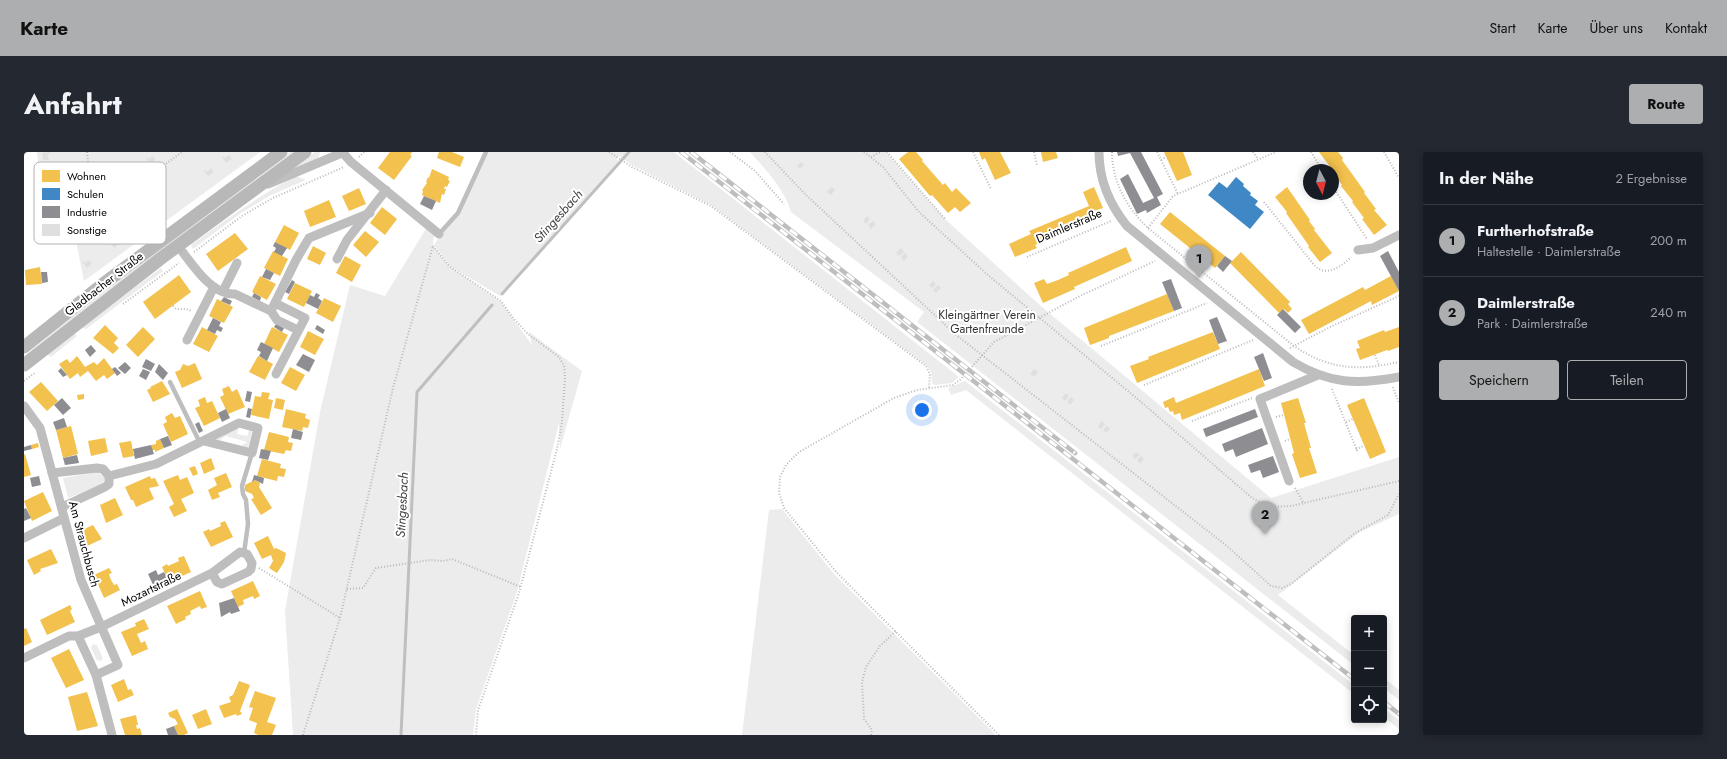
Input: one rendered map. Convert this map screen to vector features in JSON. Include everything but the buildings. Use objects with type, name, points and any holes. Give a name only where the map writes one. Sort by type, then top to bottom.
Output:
[{"type":"main road","name":"Gladbacher Straße","points":[[166,237],[281,152]]},
{"type":"main road","name":"Gladbacher Straße","points":[[24,365],[178,246],[256,190],[305,152]]},
{"type":"main road","name":"Gladbacher Straße","points":[[25,346],[103,284],[157,244]]},
{"type":"street","name":"Gladbacher Straße","points":[[256,190],[344,152],[351,162],[439,234]]},
{"type":"street","name":"Daimlerstraße","points":[[1099,152],[1104,185],[1112,204],[1120,217],[1140,238],[1281,353],[1293,362],[1328,379],[1360,382],[1399,377]]},
{"type":"street","points":[[337,259],[347,240],[386,190]]},
{"type":"street","points":[[298,330],[277,320],[273,307],[296,260],[309,238],[370,212]]},
{"type":"street","points":[[1358,250],[1373,248],[1399,235]]},
{"type":"street","points":[[178,246],[208,284],[228,294],[235,294],[305,318],[276,374]]},
{"type":"street","points":[[187,340],[200,316],[237,263]]},
{"type":"street","points":[[1289,481],[1260,399],[1318,375]]},
{"type":"street","name":"Am Strauchbusch","points":[[24,406],[40,428],[81,580],[100,627],[118,665],[96,675]]},
{"type":"street","points":[[110,476],[156,464],[239,423],[258,428],[252,453],[202,442]]},
{"type":"street","points":[[52,473],[98,468],[103,469],[110,476]]},
{"type":"street","points":[[62,507],[105,487],[109,484],[110,476]]},
{"type":"street","points":[[24,538],[64,518]]},
{"type":"street","points":[[212,573],[217,582],[222,584],[248,572],[251,569],[252,563],[247,554],[244,553]]},
{"type":"street","name":"Mozartstraße","points":[[24,658],[69,636],[78,636],[100,627],[212,573],[236,554],[244,553]]},
{"type":"street","points":[[78,636],[96,675],[112,735]]},
{"type":"lane","points":[[439,234],[458,213],[486,152]]},
{"type":"lane","points":[[170,382],[202,442]]},
{"type":"lane","points":[[244,553],[248,524],[246,500],[242,494],[242,486],[252,453]]},
{"type":"path","points":[[87,152],[88,162]]},
{"type":"path","points":[[166,164],[182,152]]},
{"type":"path","points":[[609,152],[625,163],[711,206],[926,366],[930,374],[929,388]]},
{"type":"path","points":[[730,152],[755,171],[784,204]]},
{"type":"path","points":[[765,152],[811,199],[955,334],[1227,546],[1271,586],[1282,588],[1291,584],[1355,533],[1388,515],[1399,494]]},
{"type":"path","points":[[864,152],[883,167],[919,212],[989,276],[1140,401],[1252,498],[1263,505],[1274,508],[1304,504],[1399,481]]},
{"type":"path","points":[[871,158],[880,152]]},
{"type":"path","points":[[887,152],[946,219]]},
{"type":"path","points":[[973,152],[991,189]]},
{"type":"path","points":[[1034,152],[1037,165]]},
{"type":"path","points":[[1112,152],[1114,169],[1123,196],[1130,209],[1148,228],[1294,346],[1308,355],[1332,365],[1356,368],[1399,362]]},
{"type":"path","points":[[1157,152],[1178,194]]},
{"type":"path","points":[[1253,152],[1258,159]]},
{"type":"path","points":[[1140,238],[1173,196],[1276,152]]},
{"type":"path","points":[[1311,152],[1318,164]]},
{"type":"path","points":[[1384,152],[1399,178]]},
{"type":"path","points":[[1161,160],[1166,157]]},
{"type":"path","points":[[1339,196],[1373,248]]},
{"type":"path","points":[[1264,202],[1320,271],[1330,271],[1347,260],[1358,250]]},
{"type":"path","name":"Daimlerstraße","points":[[1027,257],[1120,217]]},
{"type":"path","points":[[303,735],[340,618],[393,388],[433,246],[439,234]]},
{"type":"path","points":[[433,246],[449,266],[501,301],[513,318],[528,334],[558,357],[564,366],[565,378],[562,422],[557,449],[521,587],[478,710],[476,735]]},
{"type":"path","points":[[999,735],[896,630],[837,573],[789,516],[780,500],[778,484],[782,471],[786,464],[799,452],[894,398],[905,393],[948,386],[957,382],[994,342],[1080,296],[1163,257]]},
{"type":"path","points":[[1281,353],[1330,327],[1399,296]]},
{"type":"path","points":[[1100,346],[1215,299]]},
{"type":"path","points":[[173,306],[176,309],[186,309],[200,316]]},
{"type":"path","points":[[1144,385],[1261,337]]},
{"type":"path","points":[[1374,355],[1379,366]]},
{"type":"path","points":[[1328,379],[1358,452]]},
{"type":"path","points":[[1390,379],[1399,403]]},
{"type":"path","points":[[1192,422],[1254,397],[1260,399]]},
{"type":"path","points":[[1346,422],[1353,419]]},
{"type":"path","points":[[1356,449],[1364,446]]},
{"type":"path","points":[[1289,481],[1294,485],[1304,504]]},
{"type":"path","points":[[347,589],[363,588],[376,568],[430,560],[443,561],[452,559],[521,587]]},
{"type":"path","points":[[252,563],[340,618]]},
{"type":"path","points":[[871,735],[872,730],[864,719],[862,682],[869,662],[880,646],[896,630]]},
{"type":"green space","points":[[37,152],[260,152],[166,221],[166,162],[38,162]]},
{"type":"green space","points":[[290,152],[297,152],[24,359],[24,356],[134,265],[163,244],[166,244],[166,242]]},
{"type":"green space","points":[[315,152],[320,152],[318,160],[287,173]]},
{"type":"green space","points":[[487,152],[674,152],[959,377],[952,383],[935,385],[932,383],[931,371],[926,365],[711,205],[632,165],[619,156],[616,159],[619,161],[500,296],[450,266],[434,245],[455,217]]},
{"type":"green space","name":"Kleingärtner Verein Gartenfreunde","points":[[750,152],[886,152],[945,219],[1042,307],[1271,498],[1399,457],[1399,514],[1360,532],[1278,595],[1351,653],[1351,663],[917,322],[924,312],[791,212],[784,195]]},
{"type":"green space","points":[[296,176],[306,180],[271,195],[241,213],[193,249],[191,245],[229,217]]},
{"type":"green space","points":[[427,227],[434,232],[433,245],[449,266],[501,302],[532,345],[529,332],[582,371],[560,449],[559,423],[517,592],[476,709],[473,735],[293,735],[285,611],[320,412],[350,285],[385,296]]},
{"type":"green space","points":[[77,244],[134,244],[84,281]]},
{"type":"green space","points":[[161,268],[163,271],[86,329],[82,327]]},
{"type":"green space","points":[[74,333],[77,336],[51,357],[47,354]]},
{"type":"green space","points":[[965,381],[1351,683],[1351,692],[966,390],[951,395],[948,388]]},
{"type":"green space","points":[[238,427],[237,434],[247,436],[249,430],[252,432],[249,446],[247,448],[240,447],[247,442],[226,436],[218,441],[216,440]]},
{"type":"green space","points":[[97,472],[104,477],[104,481],[101,485],[68,498],[63,478]]},
{"type":"green space","points":[[782,509],[834,574],[996,735],[742,735],[769,510]]},
{"type":"green space","points":[[93,644],[97,645],[103,658],[101,661],[97,660],[91,648]]},
{"type":"green space","points":[[1387,680],[1399,690],[1399,700],[1387,690]]},
{"type":"green space","points":[[1387,711],[1399,720],[1399,729],[1387,719]]},
{"type":"waterway","name":"Stingesbach","points":[[502,294],[629,152]]},
{"type":"waterway","name":"Stingesbach","points":[[401,735],[417,392],[492,305]]},
{"type":"railway","points":[[681,152],[1351,677]]},
{"type":"railway","points":[[691,152],[1075,453]]},
{"type":"railway","points":[[1387,704],[1399,714]]},
{"type":"place","name":"Furtherhofstraße","points":[[1199,278]]},
{"type":"place","name":"Daimlerstraße","points":[[1265,534]]}]
